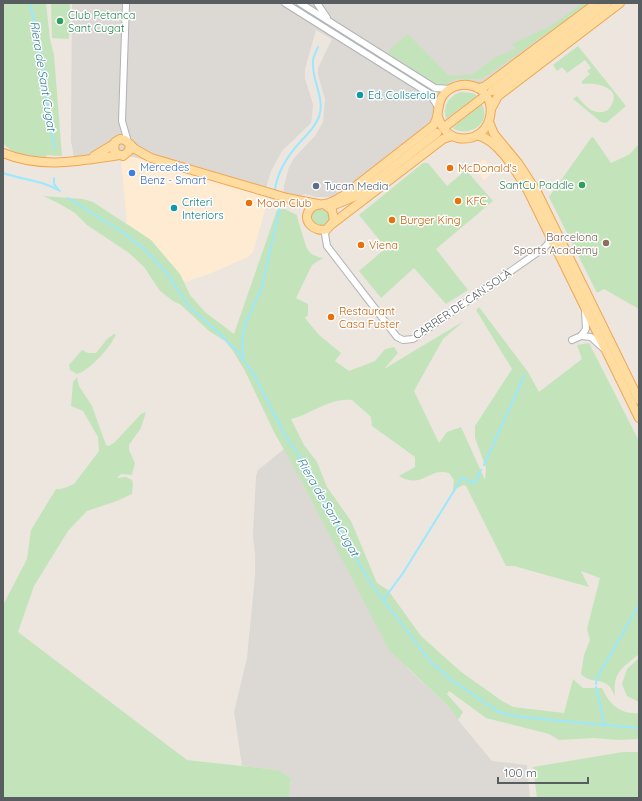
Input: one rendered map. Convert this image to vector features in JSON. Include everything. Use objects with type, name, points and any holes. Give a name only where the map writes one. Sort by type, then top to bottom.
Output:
[{"type":"main road","points":[[492,91],[607,3]]},
{"type":"main road","points":[[356,196],[312,208],[308,216],[308,222],[314,229],[320,231],[331,225],[442,139],[452,136],[466,138],[477,135],[484,130],[489,122],[491,109],[498,96],[620,3]]},
{"type":"main road","points":[[478,88],[489,83],[596,4]]},
{"type":"main road","points":[[452,136],[442,126],[438,117],[438,107],[442,97],[450,88],[466,85],[478,88],[487,98],[491,109]]},
{"type":"main road","points":[[448,125],[481,99]]},
{"type":"main road","points":[[324,205],[331,203],[353,189],[433,126],[438,117]]},
{"type":"main road","points":[[489,122],[494,134],[518,163],[537,192],[639,400]]},
{"type":"main road","points":[[331,225],[356,196],[436,133]]},
{"type":"main road","points":[[477,135],[490,141],[515,170],[534,202],[639,418]]},
{"type":"main road","points":[[90,159],[122,139],[151,158]]},
{"type":"main road","points":[[115,143],[115,152],[122,155]]},
{"type":"main road","points":[[122,155],[129,151],[129,143]]},
{"type":"main road","points":[[3,153],[24,160],[45,163],[74,163],[90,159],[122,155],[151,158],[290,198],[324,205],[334,213],[331,225]]},
{"type":"main road","points":[[290,198],[303,206],[308,216]]},
{"type":"street","points":[[115,143],[122,121],[126,3]]},
{"type":"street","points":[[285,3],[430,94],[438,107]]},
{"type":"street","points":[[290,3],[294,5],[302,3],[332,24],[435,88],[450,88]]},
{"type":"street","points":[[302,3],[307,14],[325,26],[327,30]]},
{"type":"street","points":[[318,3],[332,24]]},
{"type":"street","points":[[122,121],[129,143]]},
{"type":"street","name":"CARRER DE CAN SOLÀ","points":[[331,225],[325,234],[327,246],[397,336],[403,340],[413,339],[544,248],[548,244],[550,236]]},
{"type":"street","points":[[581,336],[587,326],[585,309]]},
{"type":"street","points":[[572,340],[581,336],[591,337],[604,348]]},
{"type":"shaded area","points":[[72,3],[598,3],[484,87],[472,86],[447,91],[438,117],[383,164],[335,197],[317,197],[305,194],[293,199],[283,196],[284,186],[289,167],[294,158],[315,136],[323,122],[325,99],[318,75],[318,68],[332,39],[316,30],[305,69],[305,79],[313,104],[311,123],[282,151],[271,171],[265,191],[114,152],[75,163],[71,141]]},
{"type":"shaded area","points":[[123,156],[143,158],[265,191],[268,200],[253,252],[248,257],[209,274],[185,282],[151,240],[127,224],[121,159]]},
{"type":"shaded area","points":[[484,159],[494,171],[484,180],[473,167]]},
{"type":"shaded area","points":[[284,449],[407,668],[450,708],[492,761],[527,765],[530,798],[289,798],[291,778],[278,770],[242,766],[234,712],[247,658],[255,576],[253,535],[256,476],[258,470]]},
{"type":"green space","points":[[3,3],[46,3],[50,39],[54,55],[62,156],[47,155],[45,158],[22,155],[12,151],[3,143]]},
{"type":"green space","name":"Club Petanca Sant Cugat","points":[[51,3],[70,3],[69,39],[52,38]]},
{"type":"green space","points":[[583,3],[590,3],[482,79],[457,79],[446,84],[437,84],[389,54],[389,50],[408,34],[449,76],[473,74],[494,58],[516,49],[512,44],[552,25]]},
{"type":"green space","points":[[578,46],[626,106],[606,123],[601,122],[573,99],[577,96],[587,107],[598,112],[608,110],[613,103],[614,97],[608,88],[596,84],[582,84],[582,81],[590,74],[587,71],[591,68],[585,60],[567,73],[562,67],[557,71],[553,65]]},
{"type":"green space","points":[[460,92],[473,93],[477,96],[446,119],[445,110],[447,103],[452,97]]},
{"type":"green space","points":[[482,104],[484,118],[477,127],[472,130],[465,131],[459,131],[452,128]]},
{"type":"green space","name":"Barcelona Sports Academy","points":[[593,137],[611,163],[630,154],[637,146],[639,146],[639,309],[604,289],[597,293],[549,197]]},
{"type":"green space","points":[[423,163],[428,163],[447,186],[466,170],[493,201],[436,249],[468,290],[446,304],[414,268],[381,298],[359,271],[386,248],[359,215]]},
{"type":"green space","points":[[43,196],[83,199],[93,202],[151,240],[180,274],[190,295],[205,312],[234,334],[277,210],[285,209],[297,215],[308,250],[313,255],[323,258],[312,265],[296,298],[308,304],[308,315],[305,318],[319,335],[341,353],[335,361],[349,371],[375,361],[385,349],[394,347],[398,353],[384,369],[464,321],[443,339],[414,391],[439,443],[447,432],[461,427],[485,480],[486,468],[475,438],[475,426],[512,369],[476,310],[479,307],[528,372],[539,392],[582,359],[577,345],[589,343],[639,441],[639,654],[623,668],[617,676],[615,681],[615,696],[605,683],[588,679],[581,674],[584,655],[590,640],[587,629],[600,578],[581,571],[589,587],[514,566],[506,566],[466,486],[464,485],[453,490],[454,480],[449,473],[436,473],[414,481],[407,480],[399,476],[415,467],[415,457],[372,426],[371,417],[352,400],[336,401],[291,419],[304,445],[317,462],[327,487],[351,521],[377,583],[388,590],[421,636],[460,671],[502,701],[513,707],[564,713],[573,679],[583,688],[602,688],[608,699],[616,707],[627,712],[639,713],[639,739],[618,740],[594,738],[559,740],[549,734],[486,718],[449,691],[447,694],[463,712],[458,720],[450,708],[389,650],[301,480],[274,432],[245,371],[233,351],[225,341],[209,331],[181,305],[160,291],[144,267],[129,253],[87,225],[75,213]]},
{"type":"green space","points":[[317,208],[325,208],[330,213],[328,224],[325,226],[317,226],[312,221],[312,213]]},
{"type":"green space","points":[[116,334],[110,345],[88,368],[77,374],[70,370],[69,365],[82,350],[88,353],[96,353],[107,339]]},
{"type":"green space","points":[[77,377],[79,386],[92,406],[106,445],[109,446],[115,442],[141,414],[146,412],[141,428],[129,445],[129,450],[135,463],[132,475],[121,474],[117,478],[126,477],[132,480],[132,494],[117,501],[87,511],[68,531],[34,586],[18,632],[187,760],[278,770],[291,778],[289,798],[3,798],[3,605],[27,559],[31,530],[56,489],[74,484],[99,451],[98,437],[83,411],[71,406],[73,382]]},
{"type":"green space","points":[[639,658],[639,702],[627,696],[622,684],[627,669]]},
{"type":"green space","points":[[623,752],[639,752],[639,798],[537,798],[533,767]]},
{"type":"waterway","name":"Riera de Sant Cugat","points":[[30,3],[44,69],[47,110],[55,149]]},
{"type":"waterway","points":[[275,189],[278,175],[284,163],[296,146],[313,128],[318,119],[321,105],[313,68],[313,61],[318,47]]},
{"type":"waterway","points":[[3,173],[40,182],[60,191]]},
{"type":"waterway","name":"Riera de Sant Cugat","points":[[54,178],[54,184],[58,189]]},
{"type":"waterway","name":"Riera de Sant Cugat","points":[[68,198],[121,231],[145,250],[166,272],[189,307],[237,351],[253,373],[285,435],[306,466],[347,543],[372,585],[430,661],[450,679],[499,712],[519,717],[639,728]]},
{"type":"waterway","points":[[243,358],[242,341],[245,325],[262,287],[280,207]]},
{"type":"waterway","points":[[484,465],[524,376]]},
{"type":"waterway","points":[[384,599],[403,573],[462,478],[475,483],[481,470]]},
{"type":"waterway","points":[[596,684],[597,678],[639,605]]},
{"type":"waterway","points":[[596,687],[604,724]]},
{"type":"place","name":"Club Petanca Sant Cugat","points":[[60,21]]},
{"type":"place","name":"Ed. Collserola","points":[[360,95]]},
{"type":"place","name":"McDonald's","points":[[450,168]]},
{"type":"place","name":"Mercedes Benz - Smart","points":[[132,173]]},
{"type":"place","name":"SantCu Paddle","points":[[582,185]]},
{"type":"place","name":"Tucan Media","points":[[316,186]]},
{"type":"place","name":"KFC","points":[[458,201]]},
{"type":"place","name":"Moon Club","points":[[249,203]]},
{"type":"place","name":"Criteri Interiors","points":[[174,208]]},
{"type":"place","name":"Burger King","points":[[392,220]]},
{"type":"place","name":"Barcelona Sports Academy","points":[[606,243]]},
{"type":"place","name":"Viena","points":[[361,245]]},
{"type":"place","name":"Restaurant Casa Fuster","points":[[331,317]]}]
